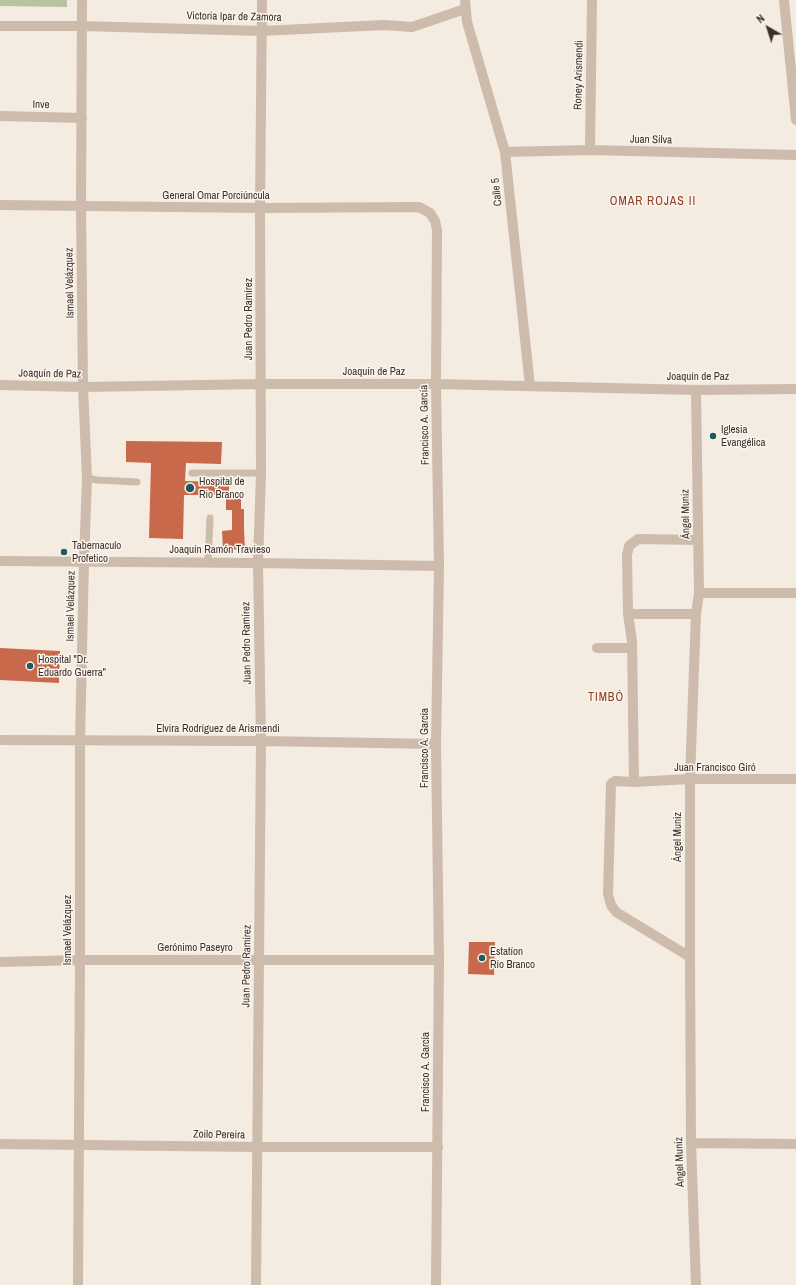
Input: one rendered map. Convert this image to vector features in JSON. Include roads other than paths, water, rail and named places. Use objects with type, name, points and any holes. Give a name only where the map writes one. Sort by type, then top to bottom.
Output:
[{"type":"street","name":"Ismael Velázquez","points":[[78,1285],[80,741],[87,478],[83,387],[81,207],[82,0]]},
{"type":"street","name":"Juan Pedro Ramírez","points":[[256,1285],[261,741],[258,562],[261,473],[260,208],[262,0]]},
{"type":"street","name":"Roney Arismendi","points":[[590,150],[592,0]]},
{"type":"street","points":[[784,0],[796,120]]},
{"type":"street","name":"Victoria Ipar de Zamora","points":[[0,26],[82,26],[262,30],[384,25],[412,27],[465,5]]},
{"type":"street","name":"Calle 5","points":[[465,5],[467,22],[505,152],[530,386]]},
{"type":"street","name":"Inve","points":[[0,116],[82,118]]},
{"type":"street","name":"Juan Silva","points":[[505,152],[590,150],[796,155]]},
{"type":"street","name":"General Omar Porciúncula","points":[[0,206],[260,208],[419,207],[430,213]]},
{"type":"street","name":"Francisco A. García","points":[[430,213],[435,221],[436,230],[436,384],[439,566],[436,744],[438,960],[436,1285]]},
{"type":"street","name":"Joaquín de Paz","points":[[0,385],[83,387],[260,384],[436,384],[696,390],[796,389]]},
{"type":"street","name":"Ángel Muniz","points":[[696,390],[699,593],[696,614],[690,779],[692,1143],[696,1285]]},
{"type":"street","points":[[634,782],[632,648],[628,614],[627,555],[629,546],[638,539],[698,540]]},
{"type":"street","name":"Joaquín Ramón Travieso","points":[[0,560],[258,562],[439,566]]},
{"type":"street","points":[[699,593],[796,593]]},
{"type":"street","points":[[628,614],[696,614]]},
{"type":"street","points":[[597,648],[632,648]]},
{"type":"street","name":"Elvira Rodríguez de Arismendi","points":[[0,740],[261,741],[436,744]]},
{"type":"street","name":"Juan Francisco Giró","points":[[690,957],[616,912],[611,905],[608,894],[611,784],[614,781],[634,782],[690,779],[796,779]]},
{"type":"street","name":"Gerónimo Paseyro","points":[[0,962],[80,960],[438,960]]},
{"type":"street","points":[[692,1143],[796,1144]]},
{"type":"street","name":"Zoilo Pereira","points":[[0,1144],[257,1147],[438,1147]]},
{"type":"lane","points":[[192,473],[261,473]]},
{"type":"lane","points":[[87,478],[136,482]]},
{"type":"lane","points":[[208,562],[210,518]]},
{"type":"place","name":"Iglesia Evangélica","points":[[713,436]]},
{"type":"place","name":"Hospital de Rio Branco","points":[[190,488]]},
{"type":"place","name":"Tabernaculo Profetico","points":[[64,552]]},
{"type":"place","name":"Hospital \"Dr. Eduardo Guerra\"","points":[[30,666]]},
{"type":"place","name":"Estatíon Río Branco","points":[[482,958]]},
{"type":"district","name":"OMAR ROJAS II","points":[[653,202]]},
{"type":"district","name":"TIMBÓ","points":[[606,698]]}]
